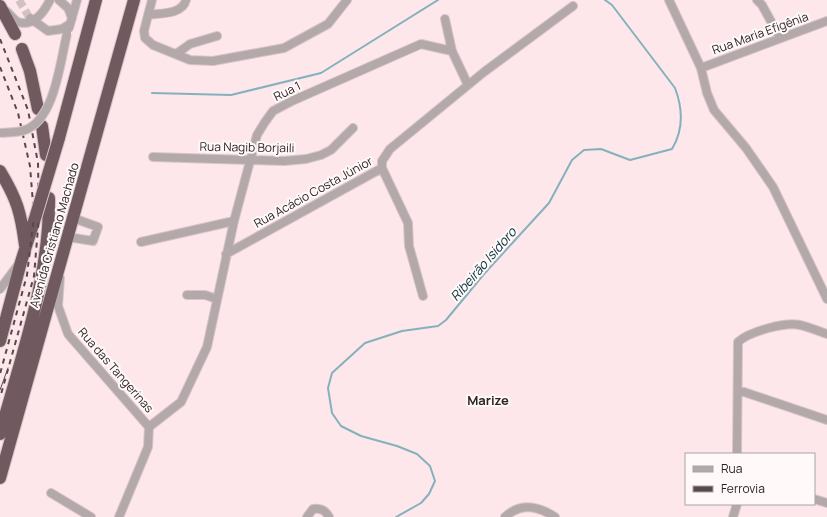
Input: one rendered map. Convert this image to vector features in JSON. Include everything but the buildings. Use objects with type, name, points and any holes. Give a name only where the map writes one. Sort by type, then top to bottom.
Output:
[{"type":"highway","name":"Avenida Cristiano Machado","points":[[0,341],[21,262],[59,138],[96,0]]},
{"type":"highway","name":"Avenida Cristiano Machado","points":[[0,478],[134,0]]},
{"type":"highway","points":[[0,5],[15,34]]},
{"type":"highway","points":[[22,49],[30,71],[38,108]]},
{"type":"highway","points":[[42,126],[46,155]]},
{"type":"highway","points":[[0,171],[15,196],[22,219],[26,248]]},
{"type":"highway","points":[[0,434],[41,280],[49,230],[48,198]]},
{"type":"street","points":[[0,5],[17,22],[28,23],[31,19],[41,14],[50,0]]},
{"type":"street","points":[[152,0],[144,31],[145,38],[153,45],[190,60],[213,61],[284,48],[328,24],[347,0]]},
{"type":"street","points":[[148,15],[178,10],[185,4],[186,0]]},
{"type":"street","points":[[670,0],[701,68],[706,93],[714,110],[746,148],[773,187],[826,297]]},
{"type":"street","points":[[757,0],[762,5],[780,38]]},
{"type":"street","points":[[60,1],[68,8],[71,22]]},
{"type":"street","points":[[60,1],[74,6],[77,2]]},
{"type":"street","points":[[0,133],[25,130],[35,124],[42,117],[51,100],[67,34],[77,2]]},
{"type":"street","name":"Rua Acácio Costa Júnior","points":[[226,254],[382,168],[382,161],[390,149],[468,85],[573,6]]},
{"type":"street","points":[[31,19],[48,31],[62,29],[71,22]]},
{"type":"street","points":[[445,20],[452,51],[468,85]]},
{"type":"street","name":"Rua Maria Efigênia","points":[[701,68],[827,21]]},
{"type":"street","points":[[176,54],[190,44],[217,36]]},
{"type":"street","name":"Rua 1","points":[[226,254],[257,135],[273,111],[421,44],[452,51]]},
{"type":"street","name":"Rua Nagib Borjaili","points":[[153,157],[284,161],[321,155],[331,150],[353,128]]},
{"type":"street","points":[[382,168],[408,223],[409,246],[423,296]]},
{"type":"street","points":[[68,237],[94,241],[98,231],[98,227],[73,218]]},
{"type":"street","points":[[141,242],[234,221]]},
{"type":"street","points":[[119,517],[148,447],[149,427],[181,402],[207,347],[226,254]]},
{"type":"street","name":"Rua das Tangerinas","points":[[62,258],[58,306],[68,334],[149,427]]},
{"type":"street","points":[[0,289],[21,262]]},
{"type":"street","points":[[187,295],[205,295],[217,299]]},
{"type":"street","points":[[737,453],[738,342],[743,337],[755,332],[774,327],[799,325],[827,334]]},
{"type":"street","points":[[738,390],[827,420]]},
{"type":"street","points":[[51,493],[91,517]]},
{"type":"street","points":[[815,499],[827,503]]},
{"type":"street","points":[[733,517],[737,505]]},
{"type":"street","points":[[505,517],[521,508],[530,506],[542,509],[555,517]]},
{"type":"street","points":[[307,517],[313,509],[319,508],[326,511],[329,517]]},
{"type":"waterway","name":"Ribeirão Isidoro","points":[[152,93],[231,95],[321,73],[438,0]]},
{"type":"waterway","name":"Ribeirão Isidoro","points":[[396,517],[421,503],[429,494],[435,481],[430,466],[417,454],[397,446],[361,436],[341,426],[332,413],[328,388],[332,373],[365,343],[402,331],[438,326],[446,320],[484,274],[549,203],[572,160],[584,150],[601,149],[630,160],[672,149],[679,134],[681,111],[675,88],[612,5],[605,0]]},
{"type":"tunnel","points":[[19,0],[29,17]]},
{"type":"tram line","points":[[0,390],[8,368]]},
{"type":"railway","points":[[0,39],[28,110],[38,163],[39,216],[34,276],[0,398]]},
{"type":"railway","points":[[0,67],[18,113],[30,166],[34,216],[27,275],[0,374]]},
{"type":"district","name":"Marize","points":[[488,400]]}]
